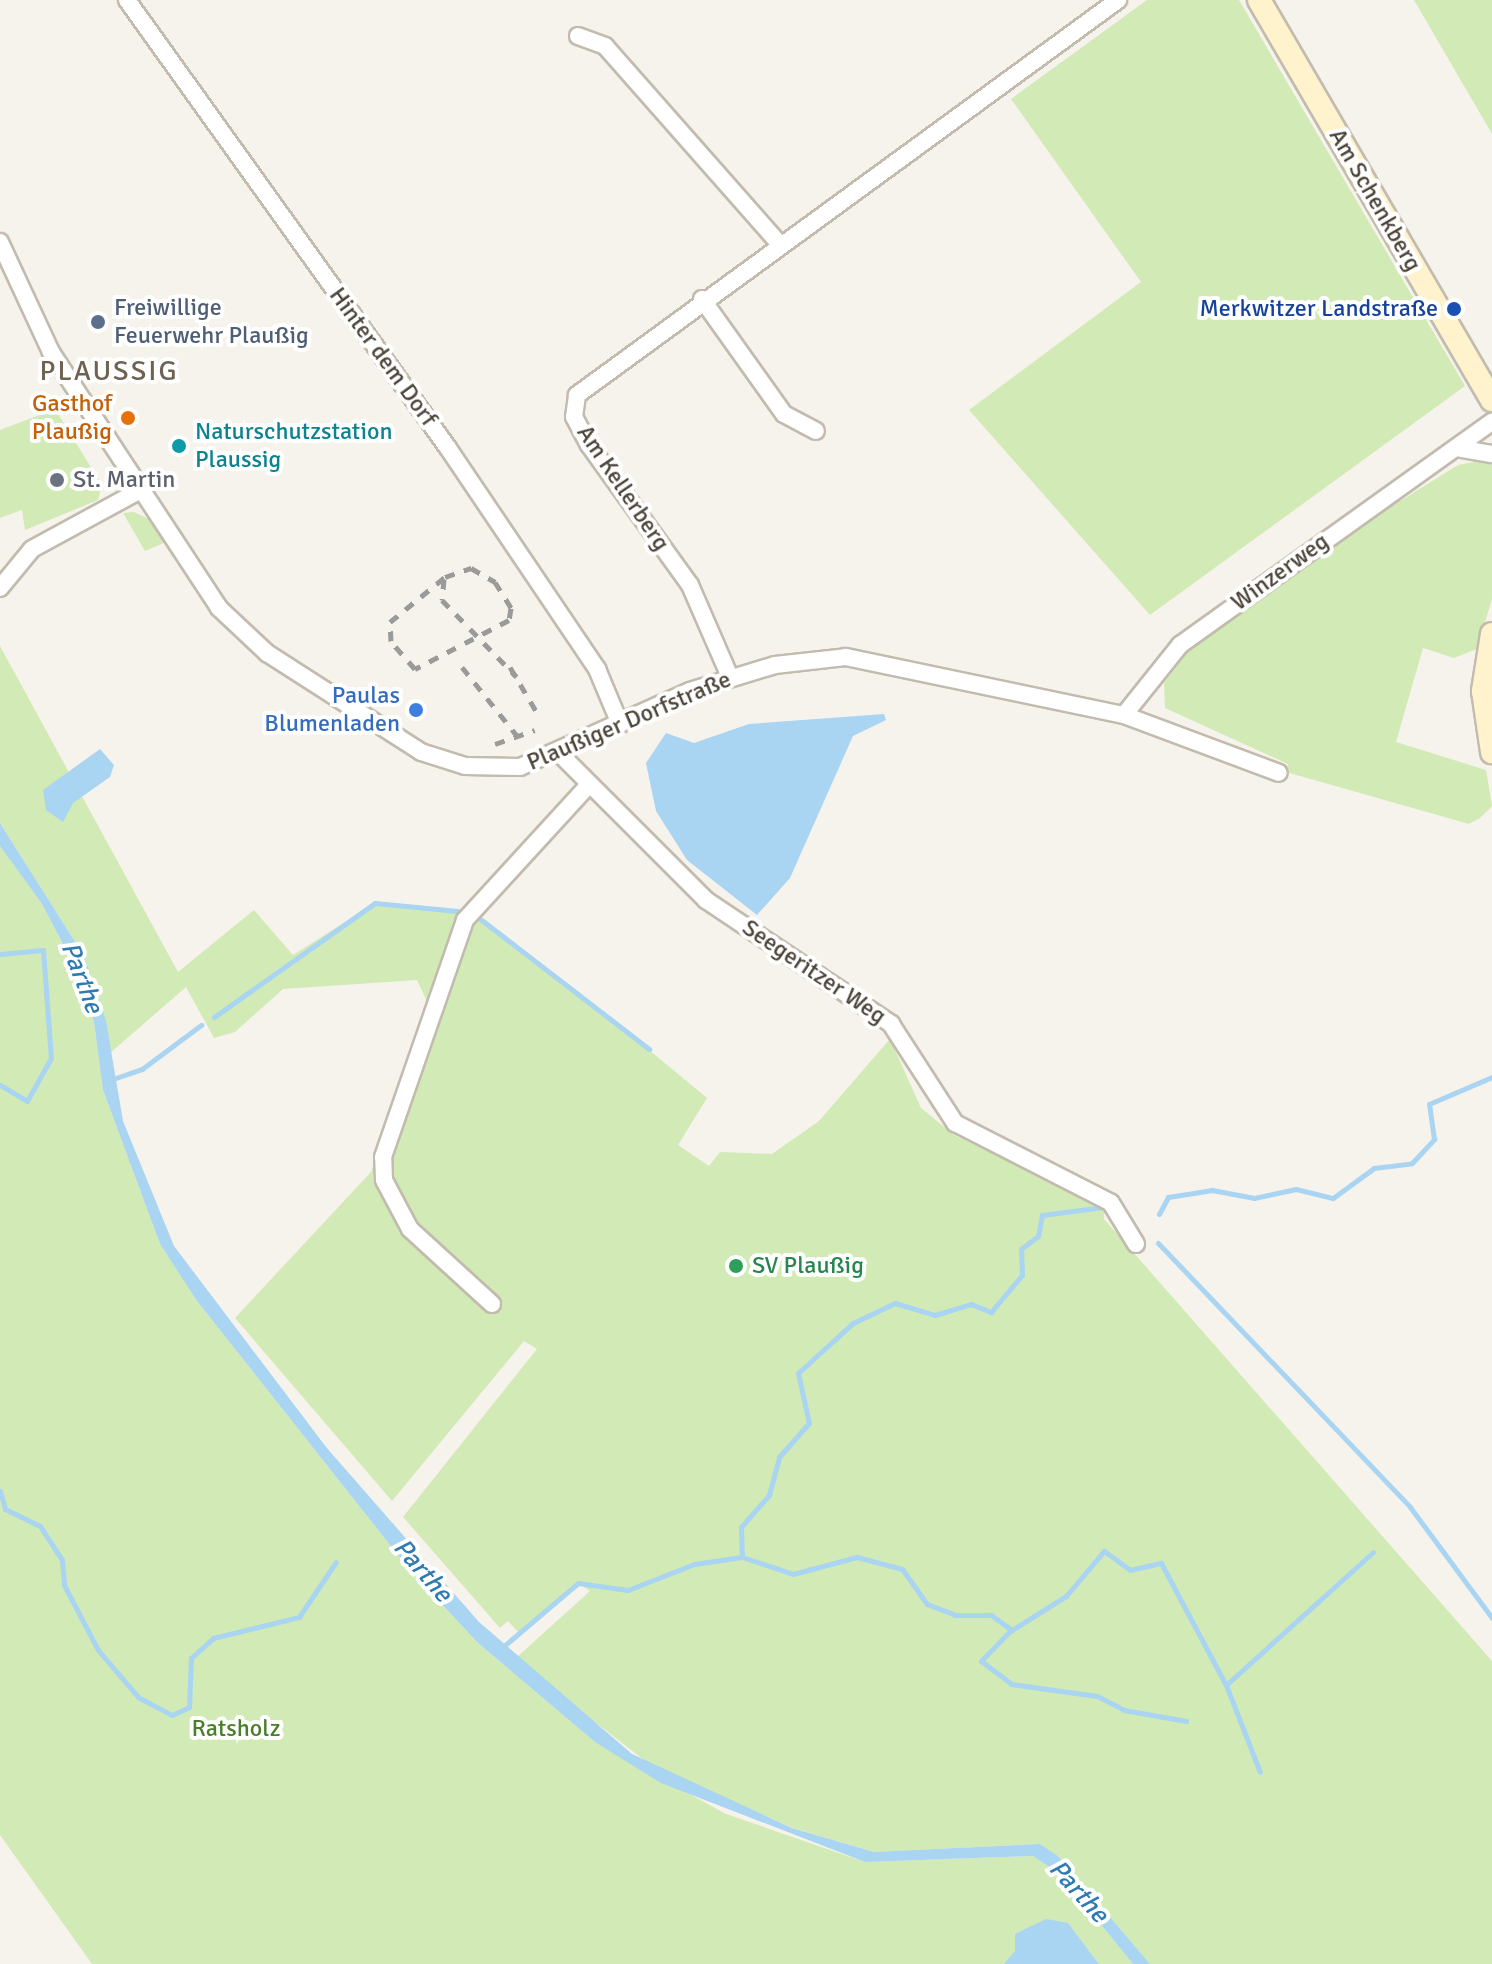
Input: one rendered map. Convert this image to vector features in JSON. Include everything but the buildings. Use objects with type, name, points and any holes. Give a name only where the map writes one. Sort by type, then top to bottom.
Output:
[{"type":"main road","name":"Am Schenkberg","points":[[1259,0],[1492,400]]},
{"type":"main road","points":[[1492,634],[1483,691],[1492,752]]},
{"type":"street","name":"Hinter dem Dorf","points":[[127,0],[448,448],[597,669],[620,724]]},
{"type":"street","name":"Am Kellerberg","points":[[730,677],[690,585],[574,417],[577,395],[778,242],[1118,0]]},
{"type":"street","points":[[578,36],[605,46],[778,242]]},
{"type":"street","name":"Plaußiger Dorfstraße","points":[[0,242],[51,352],[139,491],[240,630],[389,733],[465,766],[520,767],[730,677],[809,661],[884,659],[1124,715],[1279,773]]},
{"type":"street","points":[[702,299],[784,414],[816,431]]},
{"type":"street","name":"Winzerweg","points":[[1124,715],[1180,645],[1492,422]]},
{"type":"street","points":[[1457,448],[1492,454]]},
{"type":"street","points":[[0,588],[32,549],[139,491]]},
{"type":"street","name":"Seegeritzer Weg","points":[[558,752],[587,787],[706,900],[891,1024],[955,1123],[1111,1203],[1136,1244]]},
{"type":"street","points":[[492,1304],[410,1229],[384,1180],[383,1157],[465,920],[587,787]]},
{"type":"green space","points":[[1147,0],[1239,0],[1465,386],[1150,615],[969,410],[1141,282],[1011,99]]},
{"type":"green space","points":[[1414,0],[1492,0],[1492,134]]},
{"type":"green space","points":[[55,409],[102,485],[98,500],[25,530],[22,510],[0,518],[0,430]]},
{"type":"green space","points":[[1484,460],[1492,465],[1492,599],[1477,649],[1454,658],[1423,648],[1396,742],[1486,770],[1492,806],[1480,818],[1469,824],[1286,772],[1288,764],[1165,708],[1164,683],[1188,652],[1363,524],[1458,465]]},
{"type":"green space","points":[[134,512],[151,520],[166,542],[145,551],[123,513]]},
{"type":"green space","points":[[0,646],[178,972],[254,910],[293,955],[375,903],[458,911],[479,918],[579,992],[707,1098],[678,1145],[709,1166],[720,1152],[772,1154],[819,1121],[890,1039],[921,1108],[954,1135],[1104,1207],[1104,1219],[1492,1661],[1492,1964],[1150,1964],[1058,1856],[1040,1844],[874,1852],[793,1828],[649,1764],[527,1669],[516,1658],[590,1591],[578,1583],[519,1633],[508,1621],[500,1628],[403,1517],[537,1349],[524,1341],[392,1501],[235,1318],[371,1172],[430,1008],[417,980],[283,989],[235,1032],[214,1038],[186,987],[109,1054],[84,956],[0,823]]},
{"type":"green space","name":"Ratsholz","points":[[0,846],[42,904],[75,967],[94,1022],[103,1090],[160,1244],[197,1301],[409,1569],[478,1643],[595,1742],[726,1814],[865,1862],[1033,1856],[1060,1874],[1133,1964],[1099,1964],[1068,1924],[1004,1964],[92,1964],[0,1835]]},
{"type":"water","points":[[884,714],[886,720],[853,736],[790,878],[757,915],[687,860],[656,811],[646,763],[666,733],[694,743],[749,724]]},
{"type":"water","points":[[100,749],[114,765],[110,777],[73,803],[63,822],[46,810],[43,790]]},
{"type":"water","name":"Parthe","points":[[0,823],[84,956],[106,1021],[123,1121],[174,1246],[326,1447],[479,1622],[632,1754],[792,1828],[874,1852],[1040,1844],[1058,1856],[1150,1964],[1133,1964],[1060,1874],[1033,1856],[865,1862],[661,1783],[595,1742],[478,1643],[409,1569],[197,1301],[160,1244],[103,1090],[94,1022],[75,967],[42,904],[0,846]]},
{"type":"water","points":[[1046,1919],[1068,1923],[1099,1964],[1004,1964],[1015,1951],[1015,1934]]},
{"type":"waterway","points":[[214,1017],[375,903],[458,911]]},
{"type":"waterway","points":[[479,918],[649,1049]]},
{"type":"waterway","name":"Parthe","points":[[0,954],[43,950],[51,1058],[27,1101],[0,1085]]},
{"type":"waterway","points":[[110,1080],[142,1069],[201,1025]]},
{"type":"waterway","points":[[1159,1214],[1168,1197],[1212,1190],[1254,1198],[1296,1189],[1333,1198],[1374,1168],[1412,1163],[1434,1139],[1429,1104],[1492,1077]]},
{"type":"waterway","points":[[505,1645],[578,1583],[628,1590],[694,1564],[742,1557],[741,1527],[769,1495],[779,1457],[809,1423],[798,1373],[853,1323],[895,1303],[935,1315],[971,1304],[991,1312],[1022,1275],[1021,1249],[1038,1236],[1042,1215],[1104,1207]]},
{"type":"waterway","points":[[1158,1243],[1410,1507],[1492,1618]]},
{"type":"waterway","points":[[0,1491],[5,1509],[40,1526],[62,1560],[64,1585],[98,1650],[138,1697],[172,1715],[189,1707],[191,1658],[213,1638],[299,1617],[336,1562]]},
{"type":"waterway","points":[[742,1557],[793,1574],[857,1557],[902,1569],[927,1604],[955,1615],[991,1615],[1012,1630],[1066,1596],[1104,1551],[1130,1570],[1161,1563],[1226,1685],[1260,1772]]},
{"type":"waterway","points":[[1226,1685],[1373,1552]]},
{"type":"waterway","points":[[1011,1630],[981,1661],[1011,1684],[1097,1696],[1124,1710],[1186,1721]]},
{"type":"railway","points":[[471,568],[495,582],[511,608],[509,620],[415,669],[391,641],[390,622],[445,577],[471,568]]},
{"type":"railway","points":[[444,579],[442,600],[517,677]]},
{"type":"railway","points":[[462,667],[518,737]]},
{"type":"railway","points":[[510,667],[539,716]]},
{"type":"railway","points":[[495,744],[535,730]]},
{"type":"place","name":"Merkwitzer Landstraße","points":[[1454,309]]},
{"type":"place","name":"Freiwillige Feuerwehr Plaußig","points":[[98,322]]},
{"type":"place","name":"Gasthof Plaußig","points":[[128,418]]},
{"type":"place","name":"Naturschutzstation Plaussig","points":[[179,446]]},
{"type":"place","name":"St. Martin","points":[[57,480]]},
{"type":"place","name":"Paulas Blumenladen","points":[[416,710]]},
{"type":"place","name":"SV Plaußig","points":[[736,1266]]},
{"type":"district","name":"PLAUSSIG","points":[[109,371]]}]
